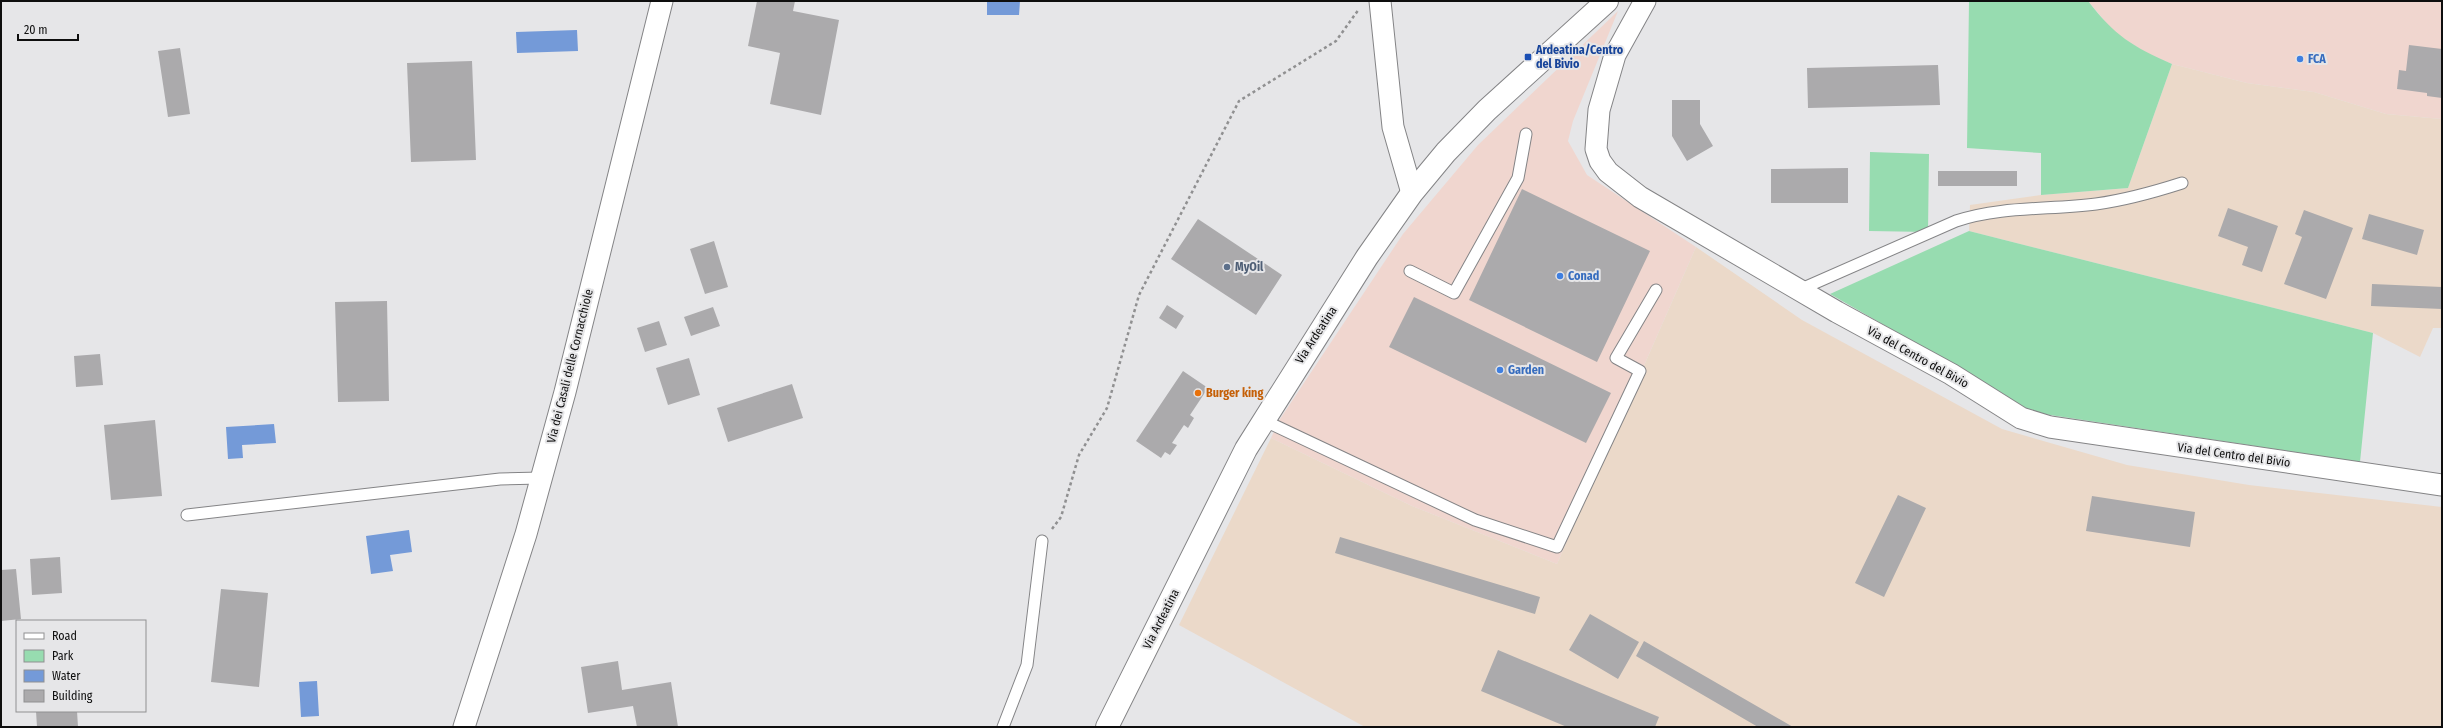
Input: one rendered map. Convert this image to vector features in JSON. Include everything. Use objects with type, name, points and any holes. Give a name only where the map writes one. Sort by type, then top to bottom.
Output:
[{"type":"main road","name":"Via Ardeatina","points":[[1107,727],[1263,420],[1367,257],[1412,193],[1446,152],[1487,110],[1606,1]]},
{"type":"street","name":"Via dei Casali delle Cornacchiole","points":[[464,727],[526,534],[565,392],[662,1]]},
{"type":"street","name":"Via del Centro del Bivio","points":[[1645,1],[1615,55],[1599,110],[1596,149],[1600,162],[1608,172],[1640,197],[1799,290],[1951,374],[2021,418],[2050,427],[2442,485]]},
{"type":"street","points":[[1371,4],[1393,127],[1412,193]]},
{"type":"lane","points":[[1410,271],[1454,293],[1518,178],[1526,134]]},
{"type":"lane","points":[[1799,290],[1956,221],[1977,214],[2096,204],[2144,195],[2182,183]]},
{"type":"lane","points":[[1263,420],[1475,520],[1557,547],[1640,371],[1616,358],[1656,290]]},
{"type":"lane","points":[[187,515],[500,479],[541,478]]},
{"type":"lane","points":[[1003,727],[1027,665],[1042,541]]},
{"type":"path","points":[[1042,541],[1060,517],[1080,455],[1107,408],[1139,295],[1239,101],[1336,41],[1371,4]]},
{"type":"shaded area","name":"FCA","points":[[2088,1],[2442,1],[2442,119],[2386,114],[2314,92],[2247,83],[2172,64],[2146,53],[2114,32]]},
{"type":"shaded area","points":[[1618,11],[1573,121],[1568,141],[1587,175],[1696,247],[1557,564],[1412,506],[1271,438],[1280,419],[1403,234],[1478,145]]},
{"type":"shaded area","points":[[2172,64],[2247,83],[2314,92],[2386,114],[2442,119],[2442,328],[2433,328],[2420,357],[2373,333],[1969,231],[1970,205],[2041,195],[2128,188]]},
{"type":"shaded area","points":[[1696,247],[1802,320],[2002,429],[2127,465],[2249,485],[2442,507],[2442,727],[1365,727],[1179,625],[1271,438],[1412,506],[1557,564]]},
{"type":"green space","points":[[1969,1],[2088,1],[2097,13],[2125,39],[2146,52],[2172,64],[2128,188],[2041,195],[2041,153],[1967,148]]},
{"type":"green space","points":[[1870,152],[1929,154],[1928,232],[1869,231]]},
{"type":"green space","points":[[1969,231],[2373,333],[2360,462],[2031,412],[1999,391],[1830,294]]},
{"type":"water","points":[[987,1],[1020,1],[1019,15],[987,15]]},
{"type":"water","points":[[577,30],[578,51],[517,53],[516,32]]},
{"type":"water","points":[[274,424],[276,443],[242,445],[243,458],[228,459],[226,427]]},
{"type":"water","points":[[409,530],[412,552],[390,555],[393,571],[371,574],[366,536]]},
{"type":"water","points":[[317,681],[319,716],[301,717],[299,682]]},
{"type":"building","points":[[757,1],[795,1],[793,11],[839,20],[821,115],[770,104],[780,53],[748,46]]},
{"type":"building","points":[[2409,45],[2442,49],[2442,98],[2427,96],[2427,93],[2397,89],[2399,70],[2406,71]]},
{"type":"building","points":[[180,48],[190,114],[168,117],[158,51]]},
{"type":"building","points":[[472,61],[476,160],[411,162],[407,63]]},
{"type":"building","points":[[1938,65],[1940,105],[1808,108],[1807,68]]},
{"type":"building","points":[[1672,100],[1700,100],[1700,124],[1713,146],[1687,161],[1672,136]]},
{"type":"building","points":[[1848,168],[1848,203],[1771,203],[1771,169]]},
{"type":"building","points":[[1938,171],[2017,171],[2017,186],[1938,186]]},
{"type":"building","name":"Conad","points":[[1522,189],[1650,251],[1597,362],[1469,300]]},
{"type":"building","points":[[2228,208],[2278,226],[2262,272],[2242,265],[2248,247],[2218,236]]},
{"type":"building","points":[[2304,210],[2353,228],[2326,299],[2284,284],[2302,237],[2295,234]]},
{"type":"building","points":[[2369,214],[2424,230],[2417,255],[2362,239]]},
{"type":"building","name":"MyOil","points":[[1198,219],[1282,275],[1256,315],[1171,259]]},
{"type":"building","points":[[714,241],[728,287],[705,294],[690,249]]},
{"type":"building","points":[[2372,284],[2442,287],[2442,309],[2371,306]]},
{"type":"building","name":"Garden","points":[[1414,297],[1611,393],[1586,443],[1389,347]]},
{"type":"building","points":[[387,301],[389,401],[338,402],[335,302]]},
{"type":"building","points":[[1167,305],[1184,316],[1176,329],[1159,318]]},
{"type":"building","points":[[713,307],[720,326],[691,336],[684,317]]},
{"type":"building","points":[[659,321],[667,345],[645,352],[637,328]]},
{"type":"building","points":[[100,354],[103,385],[76,387],[74,356]]},
{"type":"building","points":[[689,358],[700,395],[668,405],[656,368]]},
{"type":"building","points":[[1183,371],[1208,388],[1190,415],[1194,418],[1188,428],[1184,425],[1172,443],[1177,445],[1170,455],[1165,452],[1161,458],[1136,441]]},
{"type":"building","points":[[792,384],[803,418],[728,442],[717,408]]},
{"type":"building","points":[[155,420],[162,496],[111,500],[104,425]]},
{"type":"building","points":[[1898,495],[1926,508],[1884,597],[1855,583]]},
{"type":"building","points":[[2092,496],[2195,512],[2190,547],[2086,531]]},
{"type":"building","points":[[1340,537],[1540,597],[1535,614],[1335,553]]},
{"type":"building","points":[[60,557],[62,593],[32,595],[30,559]]},
{"type":"building","points":[[16,569],[21,619],[1,621],[1,570]]},
{"type":"building","points":[[221,589],[268,593],[259,687],[211,682]]},
{"type":"building","points":[[1590,614],[1639,642],[1618,679],[1569,650]]},
{"type":"building","points":[[1644,641],[1793,727],[1758,727],[1636,656]]},
{"type":"building","points":[[1498,650],[1659,717],[1655,727],[1567,727],[1481,691]]},
{"type":"building","points":[[618,661],[622,690],[671,682],[678,727],[637,727],[633,706],[588,713],[581,667]]},
{"type":"building","points":[[36,712],[77,712],[78,727],[37,727]]},
{"type":"place","name":"Ardeatina/Centro del Bivio","points":[[1528,57]]},
{"type":"place","name":"FCA","points":[[2300,59]]},
{"type":"place","name":"MyOil","points":[[1227,267]]},
{"type":"place","name":"Conad","points":[[1560,276]]},
{"type":"place","name":"Garden","points":[[1500,370]]},
{"type":"place","name":"Burger king","points":[[1198,393]]}]
